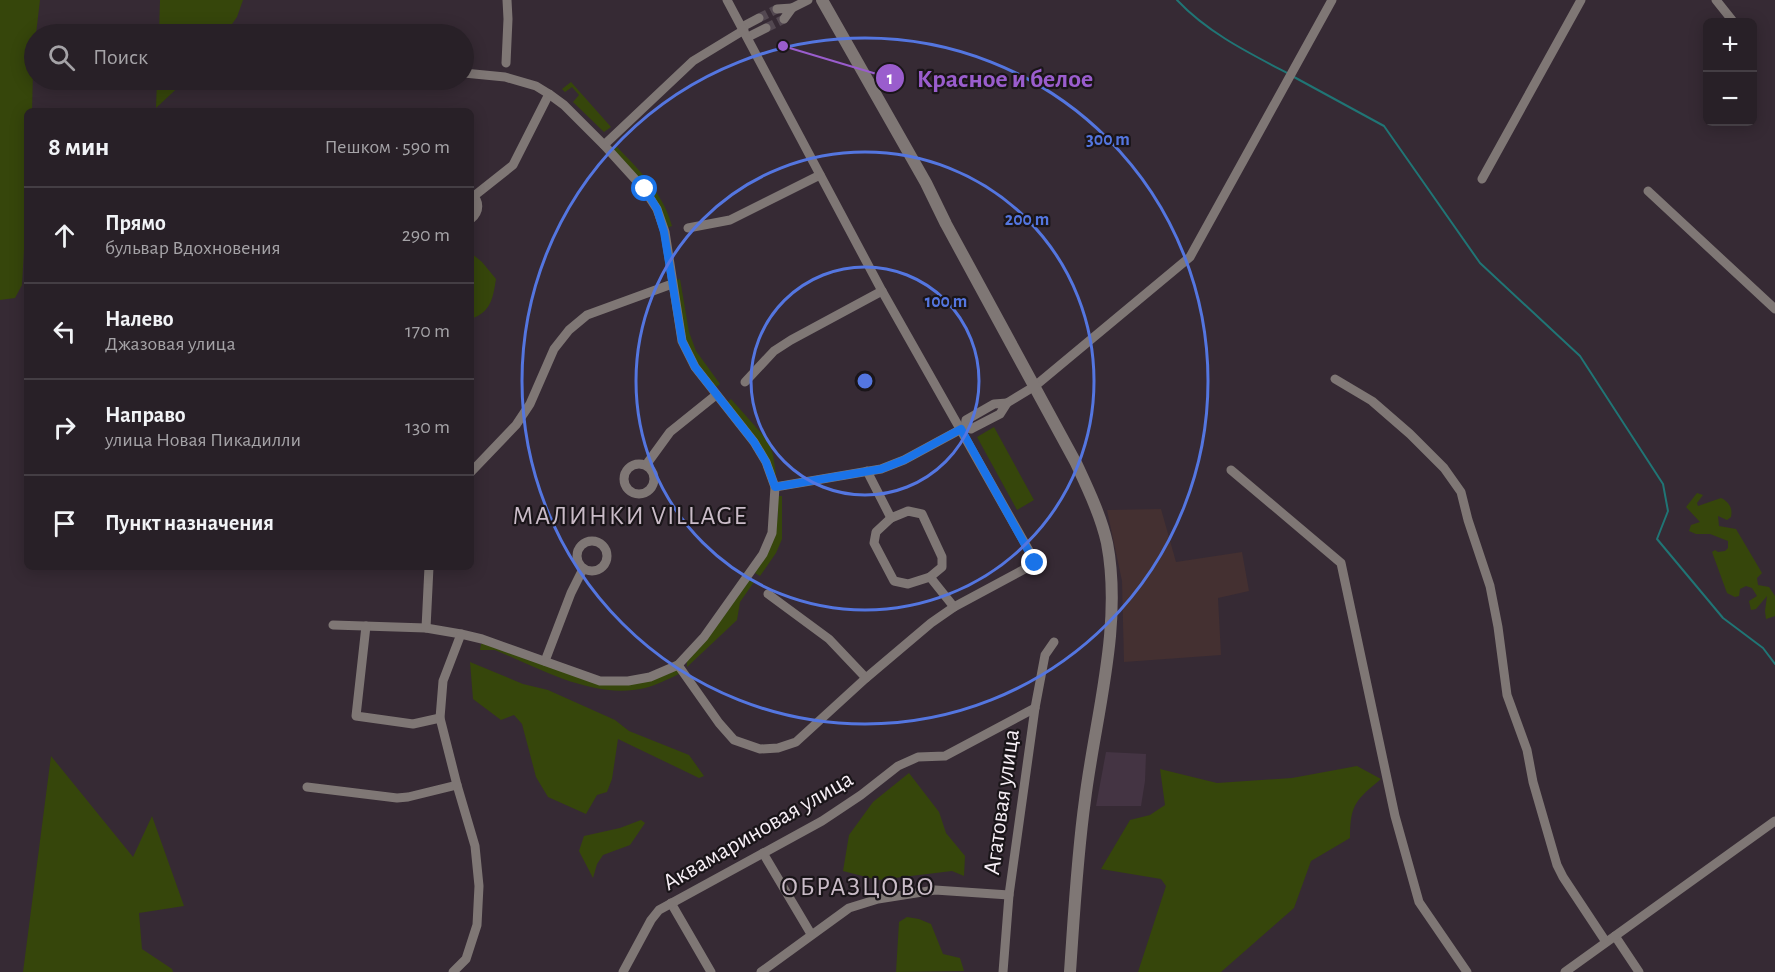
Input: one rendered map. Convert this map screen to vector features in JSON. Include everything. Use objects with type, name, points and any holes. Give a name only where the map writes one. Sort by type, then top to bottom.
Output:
[{"type":"street","points":[[506,63],[507,0]]},
{"type":"street","points":[[678,664],[719,723],[734,740],[760,749],[778,748],[796,742],[931,623],[954,607],[1035,563],[963,428],[882,291],[727,0]]},
{"type":"street","points":[[777,9],[792,8],[808,0]]},
{"type":"street","points":[[822,0],[926,183],[1076,463],[1093,501],[1106,540],[1111,564],[1112,616],[1085,800],[1070,972]]},
{"type":"street","points":[[775,487],[881,469],[904,460],[963,428],[966,420],[994,404],[1007,403],[1035,386],[1190,257],[1332,0]]},
{"type":"street","points":[[1482,179],[1581,0]]},
{"type":"street","points":[[1716,0],[1730,18]]},
{"type":"street","points":[[784,19],[792,8]]},
{"type":"street","points":[[604,145],[693,61],[745,32],[759,18]]},
{"type":"street","points":[[745,32],[766,28]]},
{"type":"street","points":[[333,625],[426,628],[482,639],[600,681],[628,681],[650,677],[678,664],[704,637],[763,554],[772,533],[775,487],[766,462],[754,442],[695,367],[682,341],[664,232],[657,209],[645,189],[564,105],[549,94],[536,86],[505,77],[474,74]]},
{"type":"street","points":[[474,194],[513,165],[549,94]]},
{"type":"street","points":[[688,228],[730,220],[820,175]]},
{"type":"street","points":[[1648,191],[1773,303]]},
{"type":"street","points":[[474,197],[478,203],[477,213],[474,216]]},
{"type":"street","points":[[474,469],[516,425],[530,404],[554,349],[569,330],[588,315],[672,284]]},
{"type":"street","points":[[745,382],[774,351],[882,291]]},
{"type":"street","points":[[1335,379],[1372,401],[1410,434],[1444,468],[1461,492],[1490,586],[1507,695],[1527,750],[1533,782],[1557,865],[1563,877],[1610,939],[1640,972]]},
{"type":"street","points":[[646,465],[670,432],[716,395]]},
{"type":"street","points":[[1231,470],[1341,563],[1395,816],[1419,902],[1467,972]]},
{"type":"street","points":[[867,471],[891,518]]},
{"type":"street","points":[[908,511],[922,514],[942,557],[942,567],[930,577],[908,584],[894,581],[874,543],[876,532],[891,518],[908,511]]},
{"type":"street","points":[[546,661],[571,593],[583,569]]},
{"type":"street","points":[[426,628],[429,570]]},
{"type":"street","points":[[930,577],[954,607]]},
{"type":"street","points":[[768,594],[829,639],[866,678]]},
{"type":"street","points":[[366,626],[356,716],[414,724],[440,718]]},
{"type":"street","points":[[453,972],[466,959],[477,925],[479,886],[475,846],[440,718],[443,681],[461,634]]},
{"type":"street","name":"Агатовая улица","points":[[1003,972],[1010,895],[1035,708],[1045,655],[1054,642]]},
{"type":"street","name":"Аквамариновая улица","points":[[622,972],[659,910],[822,821],[861,795],[898,766],[918,757],[945,756],[1035,708]]},
{"type":"street","points":[[307,787],[397,798],[457,784]]},
{"type":"street","points":[[1565,972],[1775,821]]},
{"type":"street","points":[[762,853],[811,934]]},
{"type":"street","points":[[761,972],[849,908],[878,899],[935,890],[1010,895]]},
{"type":"street","points":[[671,903],[711,972]]},
{"type":"shaded area","points":[[1161,509],[1176,562],[1242,552],[1249,591],[1218,598],[1221,655],[1124,662],[1122,581],[1107,510]]},
{"type":"shaded area","points":[[1106,752],[1146,754],[1141,806],[1096,806]]},
{"type":"green space","points":[[0,0],[40,0],[37,24],[24,24],[24,90],[33,90],[32,108],[24,108],[22,285],[15,298],[0,300]]},
{"type":"green space","points":[[160,0],[243,0],[232,24],[159,24]]},
{"type":"green space","points":[[571,82],[611,127],[604,132],[573,102],[579,95],[572,87],[565,92],[562,89]]},
{"type":"green space","points":[[157,90],[175,90],[156,108]]},
{"type":"green space","points":[[617,147],[657,193],[672,226],[667,228],[616,153],[614,149]]},
{"type":"green space","points":[[474,255],[496,279],[490,304],[474,318]]},
{"type":"green space","points":[[680,279],[689,332],[696,351],[720,384],[716,387],[699,365],[685,338],[676,280]]},
{"type":"green space","points":[[731,399],[769,442],[776,474],[727,402]]},
{"type":"green space","points":[[994,427],[1034,500],[1017,510],[977,437]]},
{"type":"green space","points":[[1697,493],[1703,495],[1697,503],[1698,506],[1721,498],[1730,506],[1731,517],[1727,520],[1718,516],[1719,526],[1736,529],[1762,573],[1757,578],[1758,585],[1769,587],[1775,596],[1775,616],[1766,619],[1767,596],[1756,609],[1751,610],[1749,601],[1757,596],[1752,588],[1746,586],[1740,589],[1739,596],[1735,597],[1727,593],[1712,552],[1725,551],[1728,548],[1728,541],[1710,534],[1696,534],[1689,531],[1691,525],[1700,522],[1686,507]]},
{"type":"green space","points":[[778,496],[782,496],[782,539],[776,553],[760,576],[755,573],[776,530]]},
{"type":"green space","points":[[750,579],[754,582],[740,602],[737,620],[687,667],[687,660]]},
{"type":"green space","points":[[486,643],[628,685],[652,680],[677,670],[679,674],[645,688],[626,691],[607,690],[568,681],[495,650],[480,650],[481,644]]},
{"type":"green space","points":[[470,662],[523,684],[548,690],[615,720],[629,731],[689,755],[704,776],[699,778],[618,739],[612,779],[607,792],[597,795],[586,814],[548,797],[536,777],[522,724],[514,715],[501,720],[473,699]]},
{"type":"green space","points":[[51,756],[133,857],[152,816],[184,906],[139,913],[142,949],[172,969],[173,972],[23,972]]},
{"type":"green space","points":[[1357,766],[1381,779],[1356,804],[1351,817],[1350,838],[1311,861],[1294,908],[1221,972],[1138,972],[1166,886],[1161,879],[1101,869],[1130,820],[1150,815],[1165,805],[1160,769],[1217,783],[1292,778]]},
{"type":"green space","points":[[909,773],[939,812],[946,833],[965,856],[964,876],[952,871],[878,880],[843,871],[849,835],[873,802]]},
{"type":"green space","points":[[641,820],[645,823],[630,845],[603,855],[597,864],[593,878],[579,851],[584,836],[620,828]]},
{"type":"green space","points":[[907,917],[931,924],[943,954],[960,958],[964,971],[896,972],[899,922]]},
{"type":"waterway","points":[[1177,0],[1202,23],[1244,50],[1289,74]]},
{"type":"waterway","points":[[1294,77],[1384,126],[1480,263],[1580,356],[1663,484],[1668,511],[1657,539],[1723,618],[1763,648],[1775,664]]},
{"type":"tunnel","points":[[759,18],[777,9]]},
{"type":"tunnel","points":[[766,28],[784,19]]},
{"type":"place","name":"Красное и белое","points":[[783,46]]},
{"type":"district","name":"МАЛИНКИ VILLAGE","points":[[630,516]]},
{"type":"district","name":"ОБРАЗЦОВО","points":[[858,887]]},
{"type":"route","points":[[645,189],[657,209],[664,232],[682,341],[695,367],[754,442],[766,462],[775,487],[881,469],[904,460],[961,429],[1035,563]]}]
